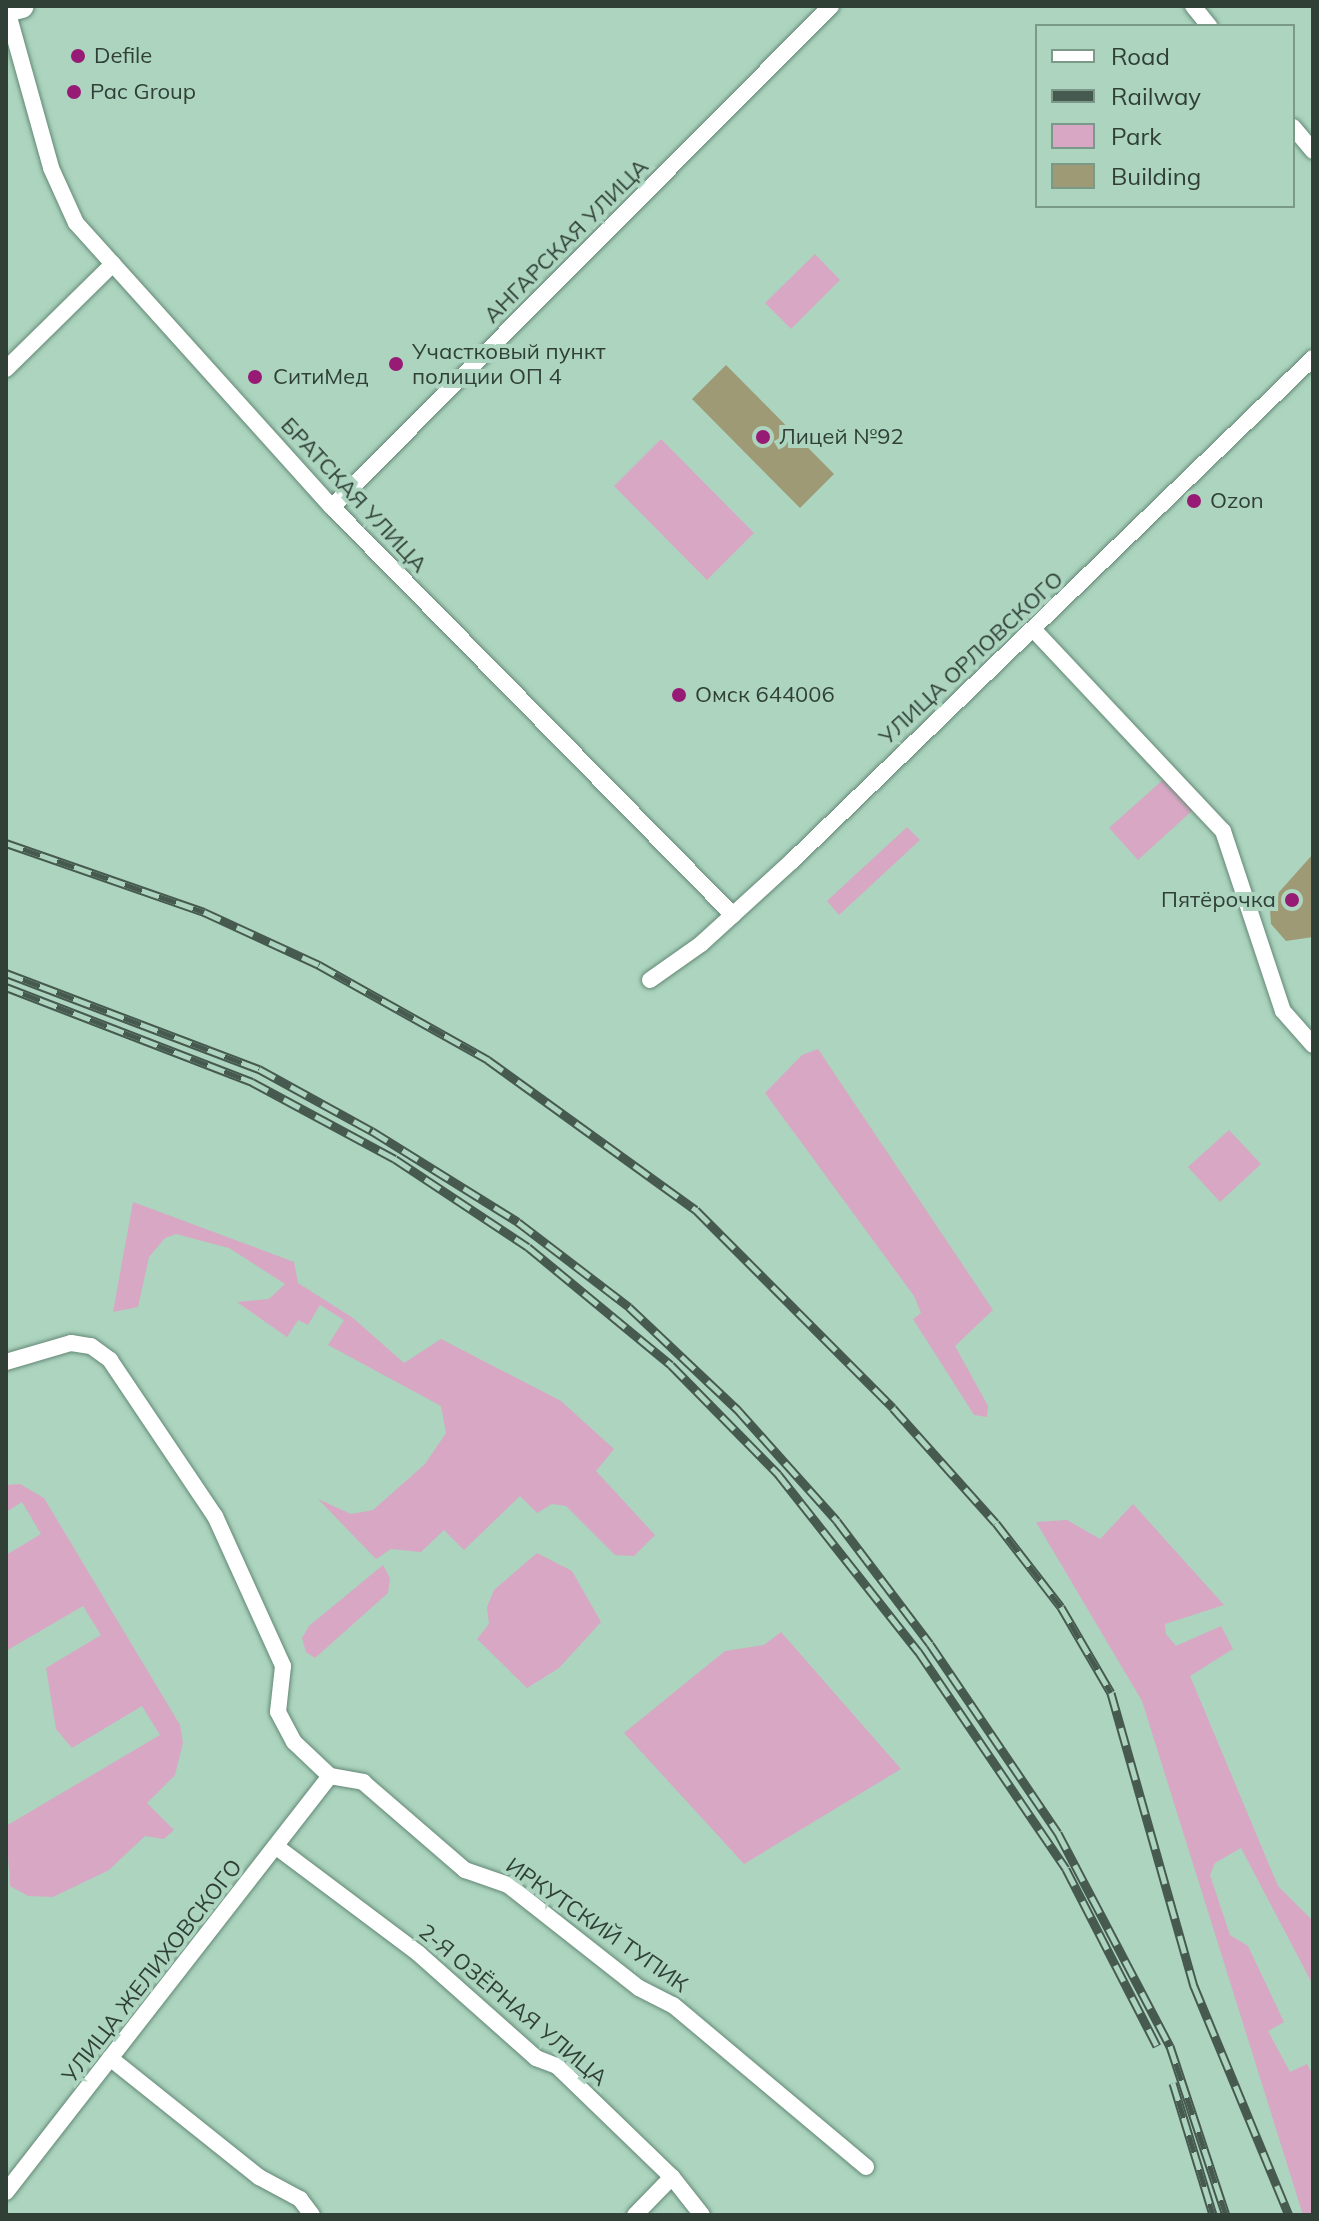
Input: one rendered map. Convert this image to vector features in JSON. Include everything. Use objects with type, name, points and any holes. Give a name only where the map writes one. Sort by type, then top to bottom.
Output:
[{"type":"street","name":"АНГАРСКАЯ УЛИЦА","points":[[332,507],[831,6]]},
{"type":"street","points":[[1193,6],[1207,24]]},
{"type":"street","name":"БРАТСКАЯ УЛИЦА","points":[[12,9],[64,203],[113,264],[332,507],[733,915]]},
{"type":"street","points":[[1295,129],[1313,151]]},
{"type":"street","points":[[6,369],[113,264]]},
{"type":"street","name":"УЛИЦА ОРЛОВСКОГО","points":[[650,980],[733,915],[1035,631],[1313,358]]},
{"type":"street","points":[[1035,631],[1223,831],[1283,1011],[1313,1045]]},
{"type":"street","name":"ИРКУТСКИЙ ТУПИК","points":[[6,1362],[71,1343],[91,1346],[110,1360],[215,1516],[283,1666],[278,1712],[294,1742],[330,1776],[363,1782],[465,1870],[508,1885],[639,1988],[673,2005],[866,2167]]},
{"type":"street","name":"УЛИЦА ЖЕЛИХОВСКОГО","points":[[6,2192],[278,1848],[330,1776]]},
{"type":"street","name":"2-Я ОЗЁРНАЯ УЛИЦА","points":[[278,1848],[419,1954],[536,2058],[557,2066],[672,2177],[702,2215]]},
{"type":"street","points":[[110,2058],[259,2177],[300,2199],[312,2215]]},
{"type":"street","points":[[635,2215],[672,2177]]},
{"type":"green space","points":[[815,254],[840,280],[791,329],[765,303]]},
{"type":"green space","points":[[661,439],[754,533],[707,580],[614,486]]},
{"type":"green space","points":[[1166,777],[1194,809],[1138,860],[1109,828]]},
{"type":"green space","points":[[907,827],[920,840],[839,915],[827,901]]},
{"type":"green space","points":[[818,1049],[993,1310],[955,1346],[988,1406],[987,1417],[974,1415],[913,1319],[921,1313],[914,1296],[765,1093],[802,1055]]},
{"type":"green space","points":[[1229,1130],[1261,1164],[1220,1202],[1188,1167]]},
{"type":"green space","points":[[133,1202],[294,1262],[298,1283],[353,1318],[404,1363],[441,1339],[561,1401],[614,1449],[596,1471],[655,1535],[634,1556],[615,1555],[566,1506],[552,1504],[537,1513],[520,1496],[464,1550],[444,1530],[421,1552],[391,1549],[376,1559],[318,1499],[351,1514],[373,1510],[425,1464],[446,1433],[441,1406],[328,1345],[344,1320],[320,1305],[308,1325],[298,1320],[287,1337],[237,1302],[269,1299],[285,1284],[229,1248],[176,1234],[165,1238],[149,1257],[138,1307],[113,1312]]},
{"type":"green space","points":[[20,1484],[44,1498],[180,1725],[183,1743],[175,1775],[147,1803],[174,1830],[164,1839],[145,1836],[109,1870],[53,1897],[28,1896],[10,1886],[6,1826],[160,1735],[142,1706],[72,1748],[56,1729],[46,1668],[101,1635],[83,1606],[6,1651],[6,1555],[41,1534],[22,1502],[6,1512],[6,1485]]},
{"type":"green space","points":[[1133,1504],[1224,1605],[1165,1624],[1166,1634],[1176,1646],[1221,1626],[1233,1649],[1190,1676],[1278,1886],[1313,1921],[1313,1985],[1241,1848],[1215,1863],[1210,1875],[1230,1935],[1248,1946],[1284,2022],[1268,2031],[1290,2072],[1307,2064],[1313,2075],[1313,2215],[1303,2215],[1142,1701],[1036,1522],[1067,1520],[1100,1539]]},
{"type":"green space","points":[[537,1553],[572,1571],[601,1622],[559,1668],[527,1688],[477,1639],[489,1624],[487,1607],[494,1590]]},
{"type":"green space","points":[[383,1565],[390,1578],[388,1593],[315,1658],[306,1652],[302,1638],[309,1626]]},
{"type":"green space","points":[[781,1632],[901,1769],[744,1864],[624,1733],[725,1651],[764,1645]]},
{"type":"building","name":"Лицей №92","points":[[726,365],[834,474],[800,508],[692,399]]},
{"type":"building","name":"Пятёрочка","points":[[1313,854],[1313,937],[1286,941],[1271,924],[1270,910],[1263,910]]},
{"type":"railway","points":[[6,843],[204,912],[319,965],[488,1060],[696,1210],[893,1408],[996,1523],[1061,1607],[1111,1693],[1194,1986],[1289,2215]]},
{"type":"railway","points":[[6,973],[259,1069],[372,1131],[518,1222],[629,1307],[737,1409],[837,1521],[930,1644],[1058,1833],[1170,2046],[1226,2215]]},
{"type":"railway","points":[[6,987],[252,1082],[395,1159],[528,1247],[671,1365],[778,1474],[918,1651],[1066,1869],[1157,2046]]},
{"type":"railway","points":[[1173,2083],[1213,2215]]},
{"type":"place","name":"Defile","points":[[78,56]]},
{"type":"place","name":"Pac Group","points":[[74,92]]},
{"type":"place","name":"Участковый пункт полиции ОП 4","points":[[396,364]]},
{"type":"place","name":"СитиМед","points":[[255,377]]},
{"type":"place","name":"Лицей №92","points":[[763,437]]},
{"type":"place","name":"Ozon","points":[[1194,501]]},
{"type":"place","name":"Омск 644006","points":[[679,695]]},
{"type":"place","name":"Пятёрочка","points":[[1292,900]]}]
